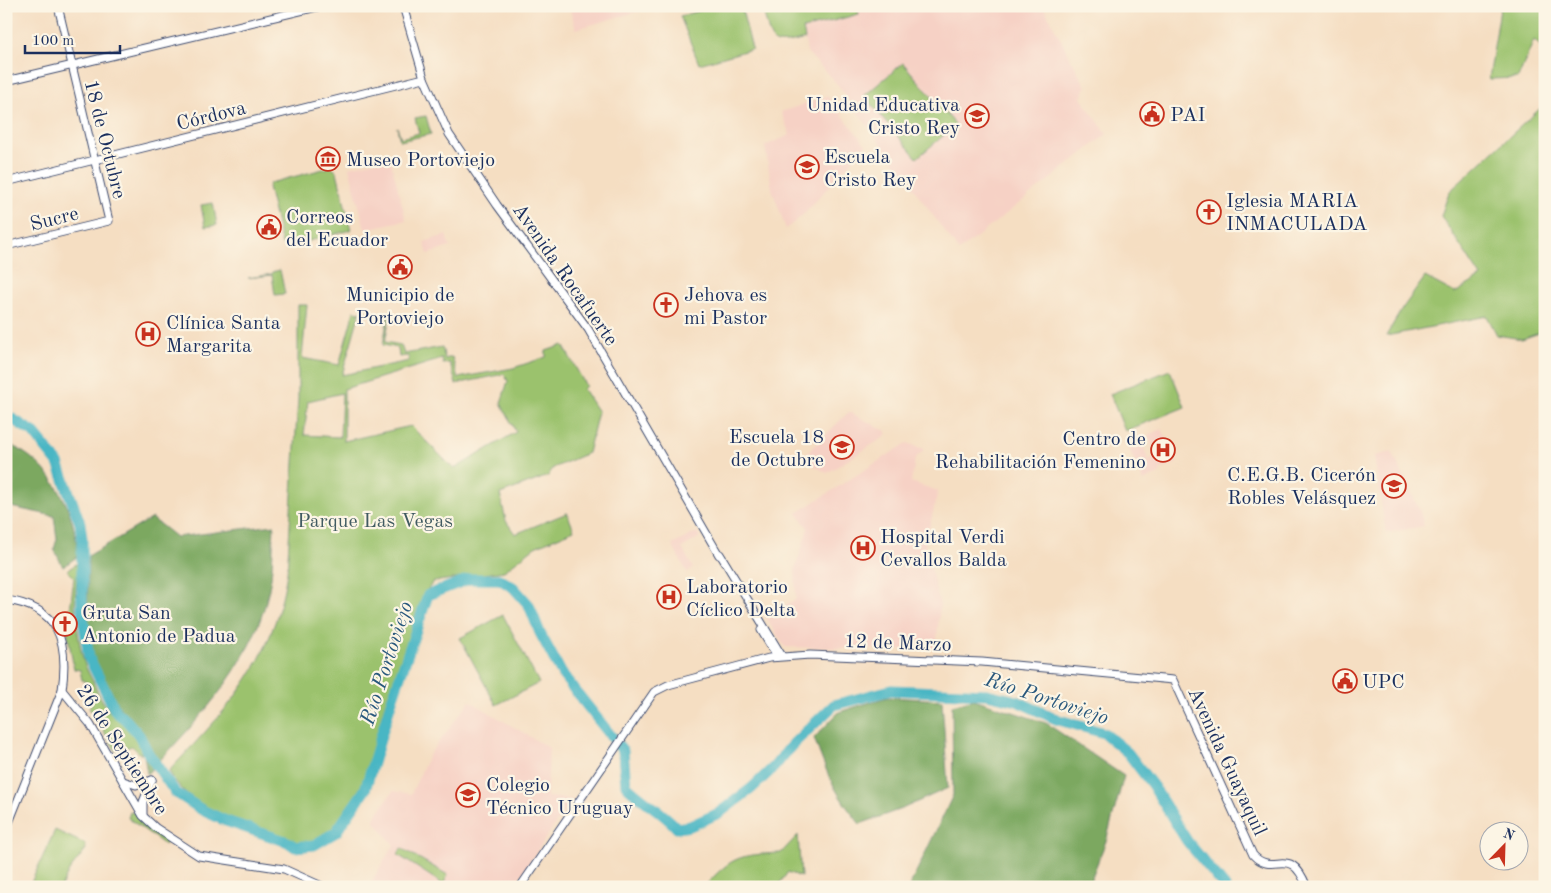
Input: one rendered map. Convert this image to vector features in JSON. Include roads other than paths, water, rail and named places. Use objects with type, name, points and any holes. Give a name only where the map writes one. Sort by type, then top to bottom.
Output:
[{"type":"street","name":"18 de Octubre","points":[[58,6],[109,221]]},
{"type":"street","points":[[6,81],[322,6]]},
{"type":"street","name":"Avenida Rocafuerte","points":[[403,6],[424,78],[449,134],[497,205],[588,329],[719,556],[780,657]]},
{"type":"street","name":"Córdova","points":[[6,182],[424,78]]},
{"type":"street","name":"Sucre","points":[[6,246],[109,221]]},
{"type":"street","name":"26 de Septiembre","points":[[6,600],[36,608],[54,622],[63,660],[62,690],[90,724],[142,816],[162,832],[199,856],[284,869],[324,887]]},
{"type":"street","name":"12 de Marzo","points":[[520,887],[654,692],[663,687],[780,657],[858,656],[982,662],[1173,680]]},
{"type":"street","name":"Avenida Guayaquil","points":[[1173,680],[1253,855],[1263,863],[1288,862],[1295,865],[1301,872],[1307,887]]},
{"type":"street","points":[[6,830],[62,690]]},
{"type":"street","points":[[123,781],[136,785],[152,780],[145,796],[142,816]]},
{"type":"waterway","name":"Río Portoviejo","points":[[6,415],[33,432],[58,463],[80,523],[82,538],[82,610],[89,658],[116,712],[139,735],[148,753],[175,792],[202,810],[226,821],[288,842],[295,847],[314,845],[336,832],[365,790],[390,706],[428,595],[469,579],[499,579],[513,587],[529,605],[540,633],[562,674],[623,751],[626,785],[677,828],[690,826],[719,813],[752,788],[774,767],[792,745],[834,705],[891,690],[987,694],[1017,701],[1056,719],[1104,733],[1128,753],[1153,786],[1187,841],[1225,887]]},
{"type":"place","name":"PAI","points":[[1152,114]]},
{"type":"place","name":"Unidad Educativa Cristo Rey","points":[[977,116]]},
{"type":"place","name":"Museo Portoviejo","points":[[328,159]]},
{"type":"place","name":"Escuela Cristo Rey","points":[[807,167]]},
{"type":"place","name":"Iglesia MARIA INMACULADA","points":[[1209,212]]},
{"type":"place","name":"Correos del Ecuador","points":[[269,227]]},
{"type":"place","name":"Municipio de Portoviejo","points":[[400,267]]},
{"type":"place","name":"Jehova es mi Pastor","points":[[666,305]]},
{"type":"place","name":"Clínica Santa Margarita","points":[[148,334]]},
{"type":"place","name":"Escuela 18 de Octubre","points":[[842,447]]},
{"type":"place","name":"Centro de Rehabilitación Femenino","points":[[1163,450]]},
{"type":"place","name":"C.E.G.B. Cicerón Robles Velásquez","points":[[1394,486]]},
{"type":"place","name":"Hospital Verdi Cevallos Balda","points":[[863,548]]},
{"type":"place","name":"Laboratorio Cíclico Delta","points":[[669,597]]},
{"type":"place","name":"Gruta San Antonio de Padua","points":[[65,624]]},
{"type":"place","name":"UPC","points":[[1345,681]]},
{"type":"place","name":"Colegio Técnico Uruguay","points":[[468,795]]},
{"type":"park label","name":"Parque Las Vegas","points":[[375,520]]}]
